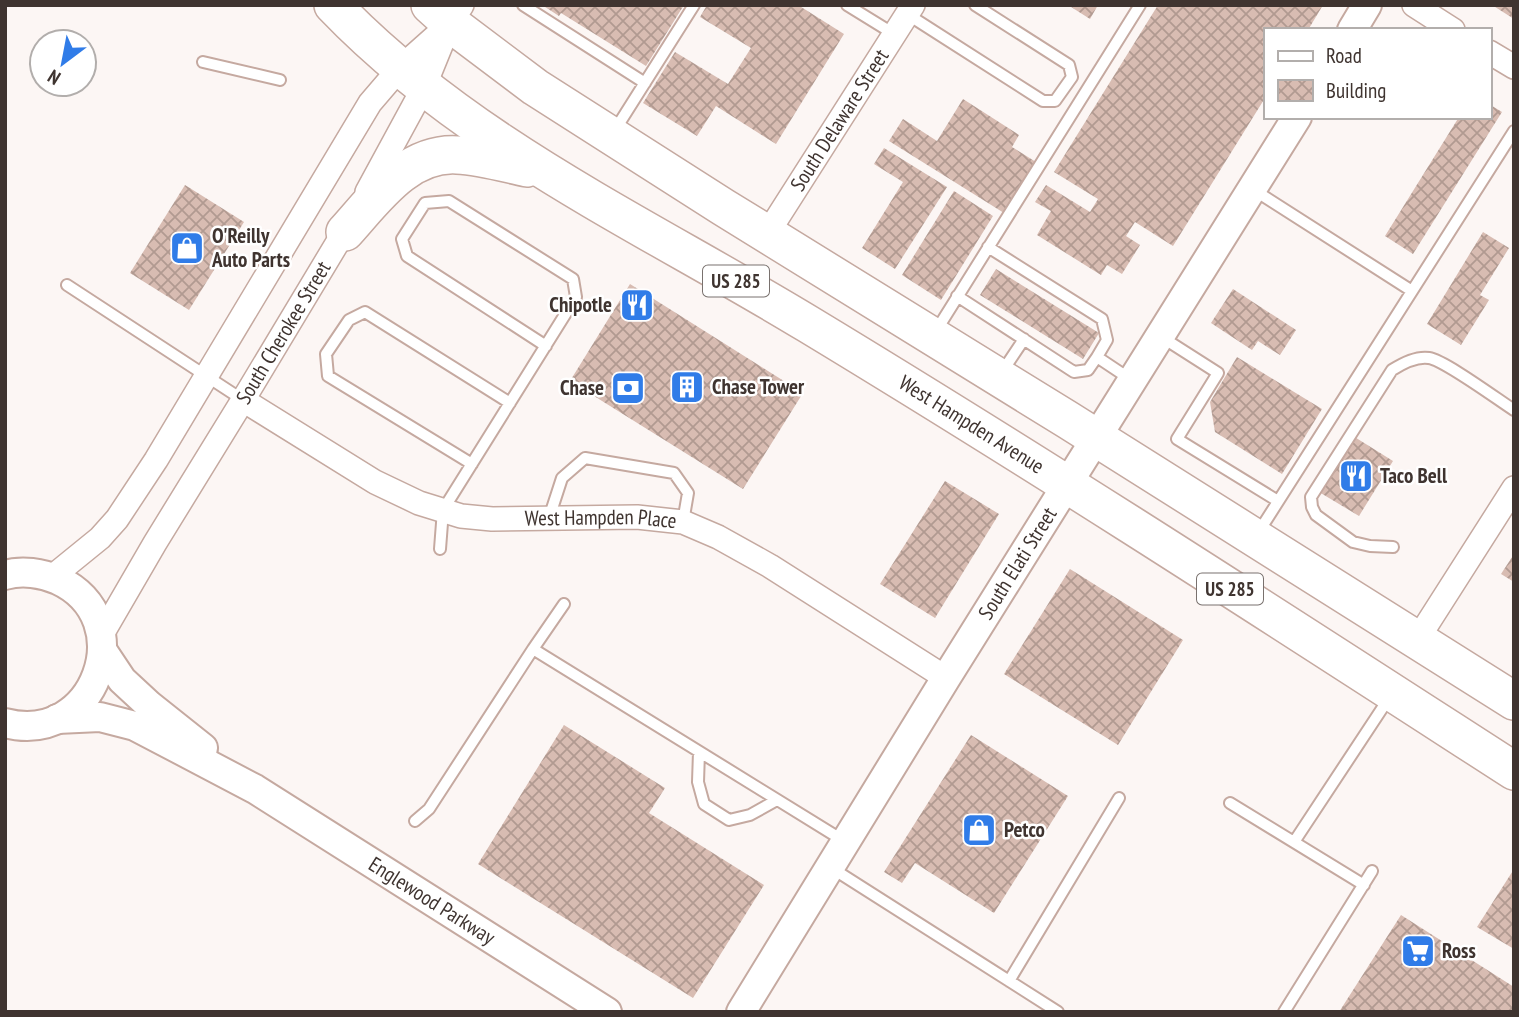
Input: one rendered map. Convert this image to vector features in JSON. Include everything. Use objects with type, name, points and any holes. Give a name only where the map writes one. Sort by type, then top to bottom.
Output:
[{"type":"highway","name":"US 285","points":[[332,5],[376,48],[412,78]]},
{"type":"highway","name":"US 285","points":[[447,11],[535,87],[1514,701]]},
{"type":"highway","name":"West Hampden Avenue","points":[[412,78],[545,172],[770,301],[925,395],[1514,771]]},
{"type":"highway","points":[[345,232],[405,170],[426,159],[455,155],[545,172]]},
{"type":"street","points":[[1353,28],[1367,5]]},
{"type":"street","points":[[1413,5],[1450,28]]},
{"type":"street","name":"South Delaware Street","points":[[767,234],[910,10]]},
{"type":"street","name":"South Cherokee Street","points":[[102,643],[155,543],[345,232],[412,78],[447,11]]},
{"type":"street","points":[[1491,53],[1514,67]]},
{"type":"street","name":"South Cherokee Street","points":[[52,577],[100,538],[117,519],[156,460],[370,103],[412,78]]},
{"type":"street","name":"South Elati Street","points":[[741,1012],[946,678],[1296,119]]},
{"type":"street","name":"West Hampden Place","points":[[243,400],[375,482],[419,503],[461,516],[492,519],[637,517],[683,522],[718,537],[770,566],[946,678]]},
{"type":"street","points":[[1417,640],[1514,488]]},
{"type":"street","points":[[5,575],[40,573],[52,577]]},
{"type":"street","name":"Englewood Parkway","points":[[52,577],[65,583],[85,600],[98,623],[102,643],[122,680],[149,705],[255,789]]},
{"type":"street","points":[[57,719],[78,706],[93,686],[102,662],[102,643]]},
{"type":"street","name":"Englewood Parkway","points":[[7,725],[34,726],[57,719],[100,717],[135,726],[255,789],[607,1012]]},
{"type":"street","points":[[575,992],[596,1012]]},
{"type":"lane","points":[[523,5],[645,83]]},
{"type":"lane","points":[[612,136],[694,5]]},
{"type":"lane","points":[[847,5],[894,34]]},
{"type":"lane","points":[[910,10],[1043,102],[1055,101],[1072,77],[1069,65],[975,5]]},
{"type":"lane","points":[[933,336],[1140,5]]},
{"type":"lane","points":[[203,62],[280,80]]},
{"type":"lane","points":[[1255,538],[1514,131]]},
{"type":"lane","points":[[1252,188],[1412,291]]},
{"type":"lane","points":[[440,549],[443,510],[546,346],[576,297],[573,279],[449,201],[425,203],[402,239],[407,256],[546,346]]},
{"type":"lane","points":[[957,296],[1074,372],[1088,370],[1097,357],[1107,340],[1102,319],[988,247]]},
{"type":"lane","points":[[67,285],[243,400]]},
{"type":"lane","points":[[472,464],[328,376],[326,354],[349,320],[365,312],[510,403]]},
{"type":"lane","points":[[1160,336],[1218,373],[1177,439],[1278,501]]},
{"type":"lane","points":[[999,377],[1024,339]]},
{"type":"lane","points":[[1097,357],[1132,381]]},
{"type":"lane","points":[[1392,547],[1353,542],[1316,515],[1311,497],[1392,370],[1418,358],[1431,358],[1514,410]]},
{"type":"lane","points":[[549,518],[562,478],[586,457],[674,473],[688,493],[683,522]]},
{"type":"lane","points":[[415,821],[429,808],[564,604]]},
{"type":"lane","points":[[533,649],[845,842]]},
{"type":"lane","points":[[1294,842],[1392,692]]},
{"type":"lane","points":[[699,752],[698,782],[704,804],[729,820],[750,815],[777,800]]},
{"type":"lane","points":[[1009,981],[1119,798]]},
{"type":"lane","points":[[1230,803],[1364,885]]},
{"type":"lane","points":[[830,867],[1058,1012]]},
{"type":"lane","points":[[1284,1012],[1372,871]]},
{"type":"building","points":[[542,5],[684,5],[646,66],[561,13],[559,16]]},
{"type":"building","points":[[707,5],[798,5],[844,34],[776,144],[716,106],[697,136],[643,103],[675,52],[728,84],[751,48],[700,17]]},
{"type":"building","points":[[1068,5],[1098,5],[1090,19]]},
{"type":"building","points":[[1158,5],[1323,5],[1309,28],[1264,28],[1264,100],[1173,246],[1135,222],[1126,236],[1140,245],[1122,274],[1107,265],[1101,275],[1037,235],[1051,211],[1035,202],[1046,185],[1090,212],[1098,199],[1054,172]]},
{"type":"building","points":[[1492,5],[1514,5],[1514,19]]},
{"type":"building","points":[[963,99],[1019,135],[1012,147],[1036,162],[1004,213],[889,141],[903,119],[937,141]]},
{"type":"building","points":[[1491,105],[1502,112],[1413,254],[1385,236],[1458,119],[1491,119]]},
{"type":"building","points":[[884,148],[947,187],[895,269],[862,248],[903,182],[874,164]]},
{"type":"building","name":"O'Reilly Auto Parts","points":[[185,185],[244,222],[189,310],[130,273]]},
{"type":"building","points":[[954,191],[993,216],[941,300],[902,275]]},
{"type":"building","points":[[1483,232],[1509,248],[1480,295],[1489,300],[1461,345],[1427,324]]},
{"type":"building","points":[[996,269],[1099,333],[1083,359],[980,295]]},
{"type":"building","name":"Chase Tower","points":[[630,284],[803,393],[743,489],[570,381]]},
{"type":"building","points":[[1233,289],[1296,330],[1280,355],[1258,341],[1252,350],[1211,323]]},
{"type":"building","points":[[1237,357],[1322,409],[1282,474],[1215,432],[1210,402]]},
{"type":"building","name":"Taco Bell","points":[[1353,436],[1393,461],[1359,516],[1319,492]]},
{"type":"building","points":[[945,481],[999,514],[935,618],[880,584]]},
{"type":"building","points":[[1514,554],[1514,582],[1501,574]]},
{"type":"building","points":[[1070,569],[1183,640],[1118,745],[1004,674]]},
{"type":"building","points":[[564,725],[665,788],[649,813],[764,885],[693,998],[478,864]]},
{"type":"building","name":"Petco","points":[[971,735],[1068,796],[994,913],[915,863],[902,883],[884,872]]},
{"type":"building","points":[[1514,869],[1514,949],[1477,927]]},
{"type":"building","name":"Ross","points":[[1401,915],[1514,987],[1514,1012],[1339,1012]]},
{"type":"place","name":"O'Reilly Auto Parts","points":[[187,248]]},
{"type":"place","name":"Chipotle","points":[[637,305]]},
{"type":"place","name":"Chase Tower","points":[[687,387]]},
{"type":"place","name":"Chase","points":[[628,388]]},
{"type":"place","name":"Taco Bell","points":[[1356,476]]},
{"type":"place","name":"Petco","points":[[979,830]]},
{"type":"place","name":"Ross","points":[[1418,951]]}]
